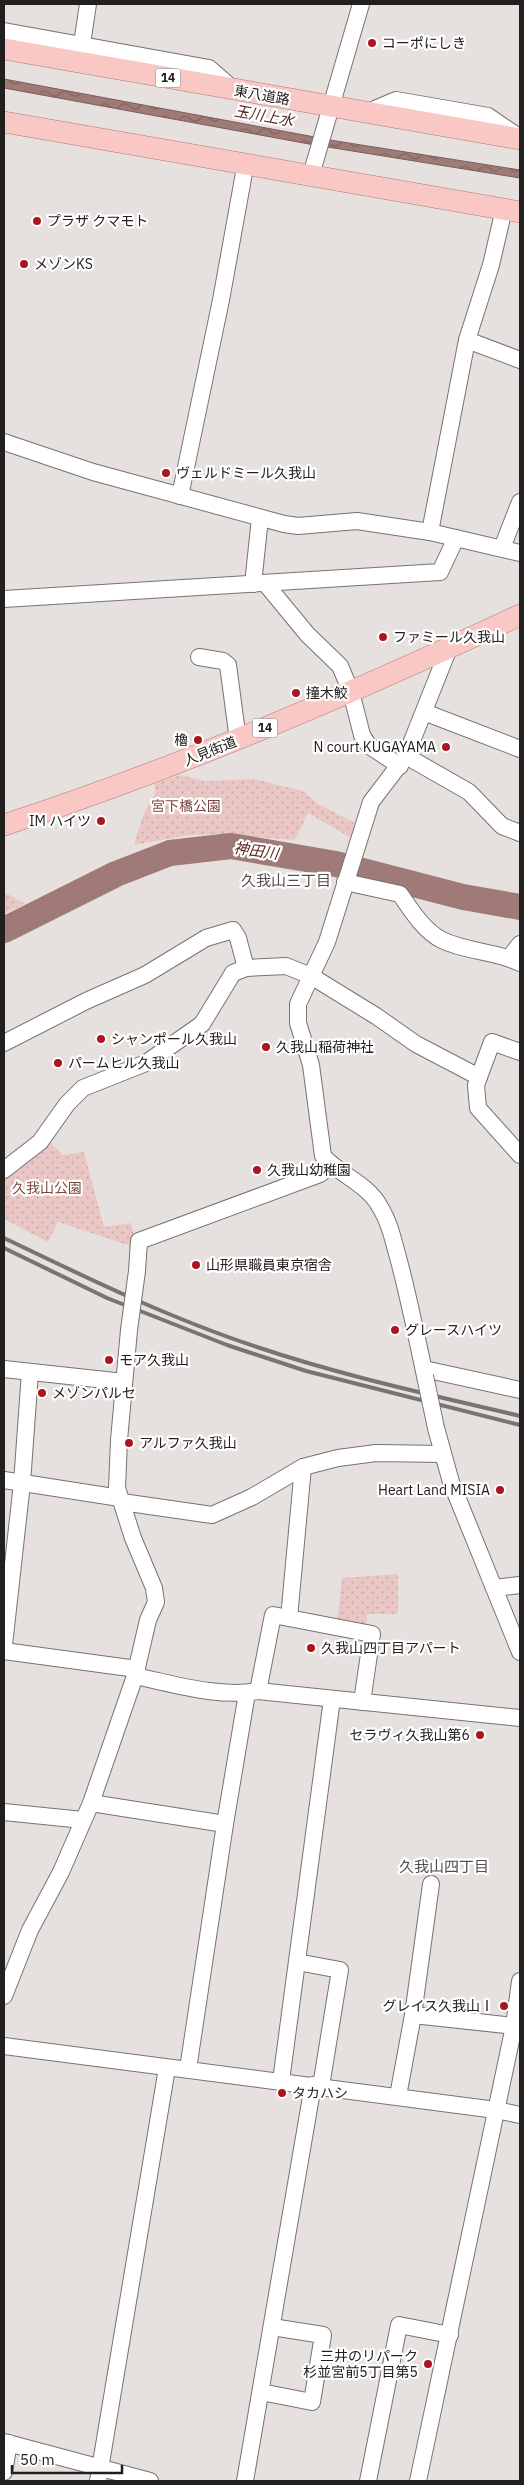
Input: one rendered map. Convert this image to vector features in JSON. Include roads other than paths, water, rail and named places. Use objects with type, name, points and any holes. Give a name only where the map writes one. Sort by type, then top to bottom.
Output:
[{"type":"main road","name":"東八道路","points":[[4,49],[234,90],[330,113],[368,114],[520,139]]},
{"type":"main road","points":[[4,122],[512,211]]},
{"type":"main road","name":"人見街道","points":[[4,826],[181,763],[238,740],[351,692],[520,616]]},
{"type":"street","points":[[82,44],[88,4]]},
{"type":"street","points":[[311,175],[361,4]]},
{"type":"street","points":[[4,31],[209,68],[234,90]]},
{"type":"street","points":[[180,496],[221,300],[244,173],[240,163]]},
{"type":"street","points":[[430,532],[467,340],[491,265],[512,211]]},
{"type":"street","points":[[467,340],[520,360]]},
{"type":"street","points":[[4,442],[93,472],[260,518],[298,526],[357,522],[430,532],[520,553]]},
{"type":"street","points":[[502,548],[520,502]]},
{"type":"street","points":[[260,518],[259,584],[340,666],[351,692],[362,735],[368,744],[469,792],[502,826],[520,833]]},
{"type":"street","points":[[4,599],[440,572],[456,538]]},
{"type":"street","points":[[449,648],[403,761],[371,802],[327,942],[298,1004],[298,1023],[311,1066],[323,1156],[331,1165],[363,1187],[380,1206],[393,1236],[406,1284],[442,1454],[451,1482],[520,1652]]},
{"type":"street","points":[[199,657],[223,661],[228,665],[238,740]]},
{"type":"street","points":[[424,712],[520,749]]},
{"type":"street","points":[[345,880],[400,894],[414,916],[441,939],[515,961],[520,944]]},
{"type":"street","points":[[4,1043],[86,1001],[145,974],[206,938],[233,930],[238,938],[246,968]]},
{"type":"street","points":[[4,1170],[40,1142],[67,1104],[83,1088],[146,1063],[202,1024],[232,973],[246,968],[286,966],[311,976],[376,1016],[416,1044],[479,1077]]},
{"type":"street","points":[[520,1052],[492,1042],[476,1085],[478,1108],[520,1154]]},
{"type":"street","points":[[4,1996],[30,1930],[62,1872],[91,1803],[136,1672],[156,1595],[133,1538],[117,1488],[118,1440],[139,1241],[320,1174],[331,1165]]},
{"type":"street","points":[[4,1369],[124,1382]]},
{"type":"street","points":[[4,1645],[22,1483],[30,1372]]},
{"type":"street","points":[[424,1373],[520,1390]]},
{"type":"street","points":[[4,1480],[212,1515],[252,1498],[303,1467],[338,1458],[376,1454],[442,1454]]},
{"type":"street","points":[[289,1618],[303,1467]]},
{"type":"street","points":[[494,1588],[520,1585]]},
{"type":"street","points":[[188,2069],[224,1824],[252,1692],[273,1615],[372,1634],[362,1702]]},
{"type":"street","points":[[4,1651],[136,1672],[203,1690],[332,1699],[520,1718]]},
{"type":"street","points":[[281,2080],[332,1699]]},
{"type":"street","points":[[91,1803],[224,1824]]},
{"type":"street","points":[[4,1812],[83,1820]]},
{"type":"street","points":[[398,2096],[413,2015],[431,1884]]},
{"type":"street","points":[[245,2481],[272,2327],[340,1970],[297,1962]]},
{"type":"street","points":[[418,2481],[514,2026],[520,1981]]},
{"type":"street","points":[[413,2015],[514,2026]]},
{"type":"street","points":[[4,2046],[168,2068],[281,2080],[520,2115]]},
{"type":"street","points":[[99,2475],[168,2068]]},
{"type":"street","points":[[368,2481],[399,2325],[450,2335]]},
{"type":"street","points":[[261,2392],[312,2402],[323,2335],[272,2327]]},
{"type":"street","points":[[4,2472],[6,2442],[99,2475],[150,2481]]},
{"type":"water","points":[[4,79],[336,141],[520,170],[520,178],[309,144],[4,88]]},
{"type":"waterway","name":"神田川","points":[[4,930],[116,874],[170,853],[231,846],[336,864],[463,897],[520,907]]},
{"type":"railway","points":[[4,1238],[97,1282],[224,1336],[355,1376],[520,1416]]},
{"type":"railway","points":[[4,1248],[107,1298],[227,1345],[306,1371],[520,1425]]},
{"type":"place","name":"コーポにしき","points":[[372,43]]},
{"type":"place","name":"プラザ クマモト","points":[[37,221]]},
{"type":"place","name":"メゾンKS","points":[[24,264]]},
{"type":"place","name":"ヴェルドミール久我山","points":[[166,473]]},
{"type":"place","name":"ファミール久我山","points":[[383,637]]},
{"type":"place","name":"撞木鮫","points":[[296,693]]},
{"type":"place","name":"櫓","points":[[198,740]]},
{"type":"place","name":"N court KUGAYAMA","points":[[446,747]]},
{"type":"place","name":"IM ハイツ","points":[[101,821]]},
{"type":"place","name":"シャンポール久我山","points":[[101,1039]]},
{"type":"place","name":"久我山稲荷神社","points":[[266,1047]]},
{"type":"place","name":"パームヒル久我山","points":[[58,1063]]},
{"type":"place","name":"久我山幼稚園","points":[[257,1170]]},
{"type":"place","name":"山形県職員東京宿舎","points":[[196,1265]]},
{"type":"place","name":"グレースハイツ","points":[[395,1330]]},
{"type":"place","name":"モア久我山","points":[[109,1360]]},
{"type":"place","name":"メゾンパルセ","points":[[42,1393]]},
{"type":"place","name":"アルファ久我山","points":[[129,1443]]},
{"type":"place","name":"Heart Land MISIA","points":[[500,1490]]},
{"type":"place","name":"久我山四丁目アパート","points":[[311,1648]]},
{"type":"place","name":"セラヴィ久我山第6","points":[[480,1735]]},
{"type":"place","name":"グレイス久我山Ⅰ","points":[[504,2006]]},
{"type":"place","name":"タカハシ","points":[[282,2093]]},
{"type":"place","name":"三井のリパーク 杉並宮前5丁目第5","points":[[428,2364]]},
{"type":"district","name":"久我山三丁目","points":[[286,881]]},
{"type":"district","name":"久我山四丁目","points":[[444,1867]]},
{"type":"water label","name":"玉川上水","points":[[264,116]]},
{"type":"park label","name":"宮下橋公園","points":[[186,806]]},
{"type":"park label","name":"久我山公園","points":[[47,1188]]}]
